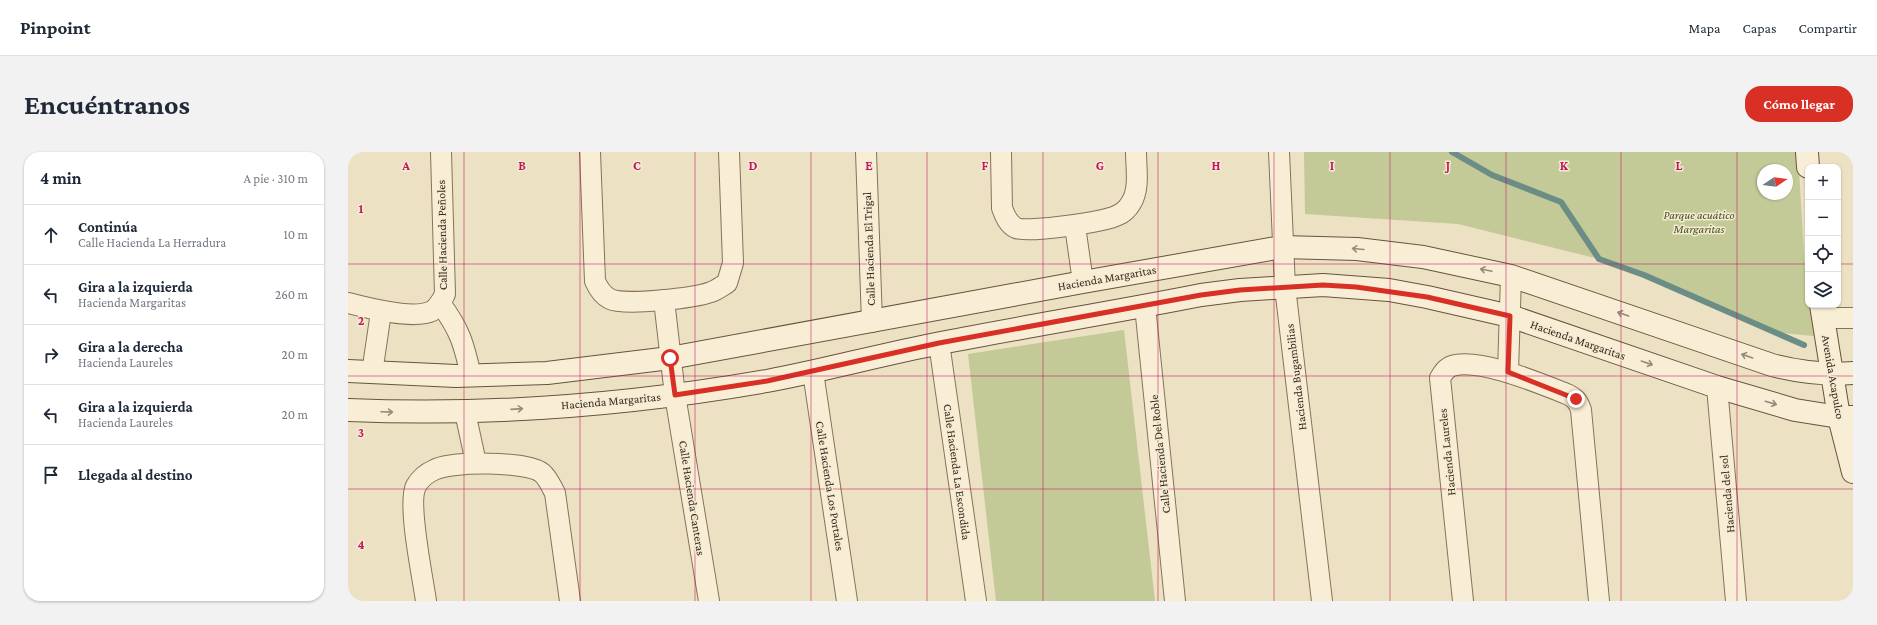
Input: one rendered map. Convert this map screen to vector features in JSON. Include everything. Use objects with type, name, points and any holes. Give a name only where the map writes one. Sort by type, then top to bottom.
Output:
[{"type":"street","name":"Calle Hacienda Peñoles","points":[[348,303],[381,312],[425,314],[433,310],[440,303],[445,294],[441,152]]},
{"type":"street","points":[[590,152],[595,281],[599,291],[610,299],[622,302],[664,300],[710,293],[727,283],[731,274],[733,263],[729,152]]},
{"type":"street","name":"Calle Hacienda El Trigal","points":[[866,152],[872,322]]},
{"type":"street","points":[[1001,152],[1002,208],[1005,217],[1010,224],[1020,229],[1075,226],[1117,216],[1126,210],[1136,193],[1136,152]]},
{"type":"street","name":"Hacienda Bugambilias","points":[[1279,152],[1282,247],[1285,287],[1322,601]]},
{"type":"street","points":[[1807,152],[1808,164]]},
{"type":"street","points":[[1075,226],[1083,282]]},
{"type":"street","name":"Hacienda Margaritas","points":[[348,371],[471,376],[547,373],[670,358],[1282,247],[1356,249],[1423,257],[1511,276],[1772,364],[1798,371],[1831,374],[1853,373]]},
{"type":"street","points":[[1508,372],[1511,276]]},
{"type":"street","name":"Hacienda Margaritas","points":[[348,410],[408,413],[465,412],[555,407],[675,395],[813,372],[939,343],[1145,306],[1240,290],[1323,285],[1389,290],[1510,316],[1717,387],[1795,410],[1846,417]]},
{"type":"street","name":"Calle Hacienda Canteras","points":[[664,300],[675,395],[709,601]]},
{"type":"street","points":[[440,303],[455,324],[465,347],[471,376]]},
{"type":"street","name":"Calle Hacienda Del Roble","points":[[1145,306],[1175,601]]},
{"type":"street","points":[[1822,311],[1853,318]]},
{"type":"street","name":"Avenida Acapulco","points":[[1822,311],[1831,374],[1846,417],[1853,472]]},
{"type":"street","points":[[372,373],[381,312]]},
{"type":"street","name":"Calle Hacienda La Escondida","points":[[939,343],[976,601]]},
{"type":"street","name":"Hacienda Laureles","points":[[1463,601],[1440,378],[1444,371],[1451,366],[1460,364],[1508,372],[1567,394],[1576,399],[1579,404],[1581,410],[1599,601]]},
{"type":"street","name":"Calle Hacienda Los Portales","points":[[813,372],[847,601]]},
{"type":"street","name":"Hacienda del sol","points":[[1717,387],[1736,601]]},
{"type":"street","points":[[465,412],[476,463]]},
{"type":"street","points":[[426,601],[413,504],[416,487],[425,476],[435,469],[476,463],[527,466],[541,472],[550,482],[555,493],[570,601]]},
{"type":"green space","name":"Parque acuático Margaritas","points":[[1304,152],[1798,152],[1805,272],[1805,308],[1812,308],[1823,337],[1774,332],[1644,275],[1599,259],[1458,224],[1305,214]]},
{"type":"green space","points":[[1124,330],[1155,601],[996,601],[968,354]]},
{"type":"waterway","points":[[1452,152],[1492,175],[1561,202],[1599,259],[1644,275],[1804,345]]},
{"type":"route","points":[[670,358],[675,395],[767,381],[939,343],[1201,295],[1240,290],[1323,285],[1389,290],[1510,316],[1508,372],[1567,394],[1576,399]]}]
